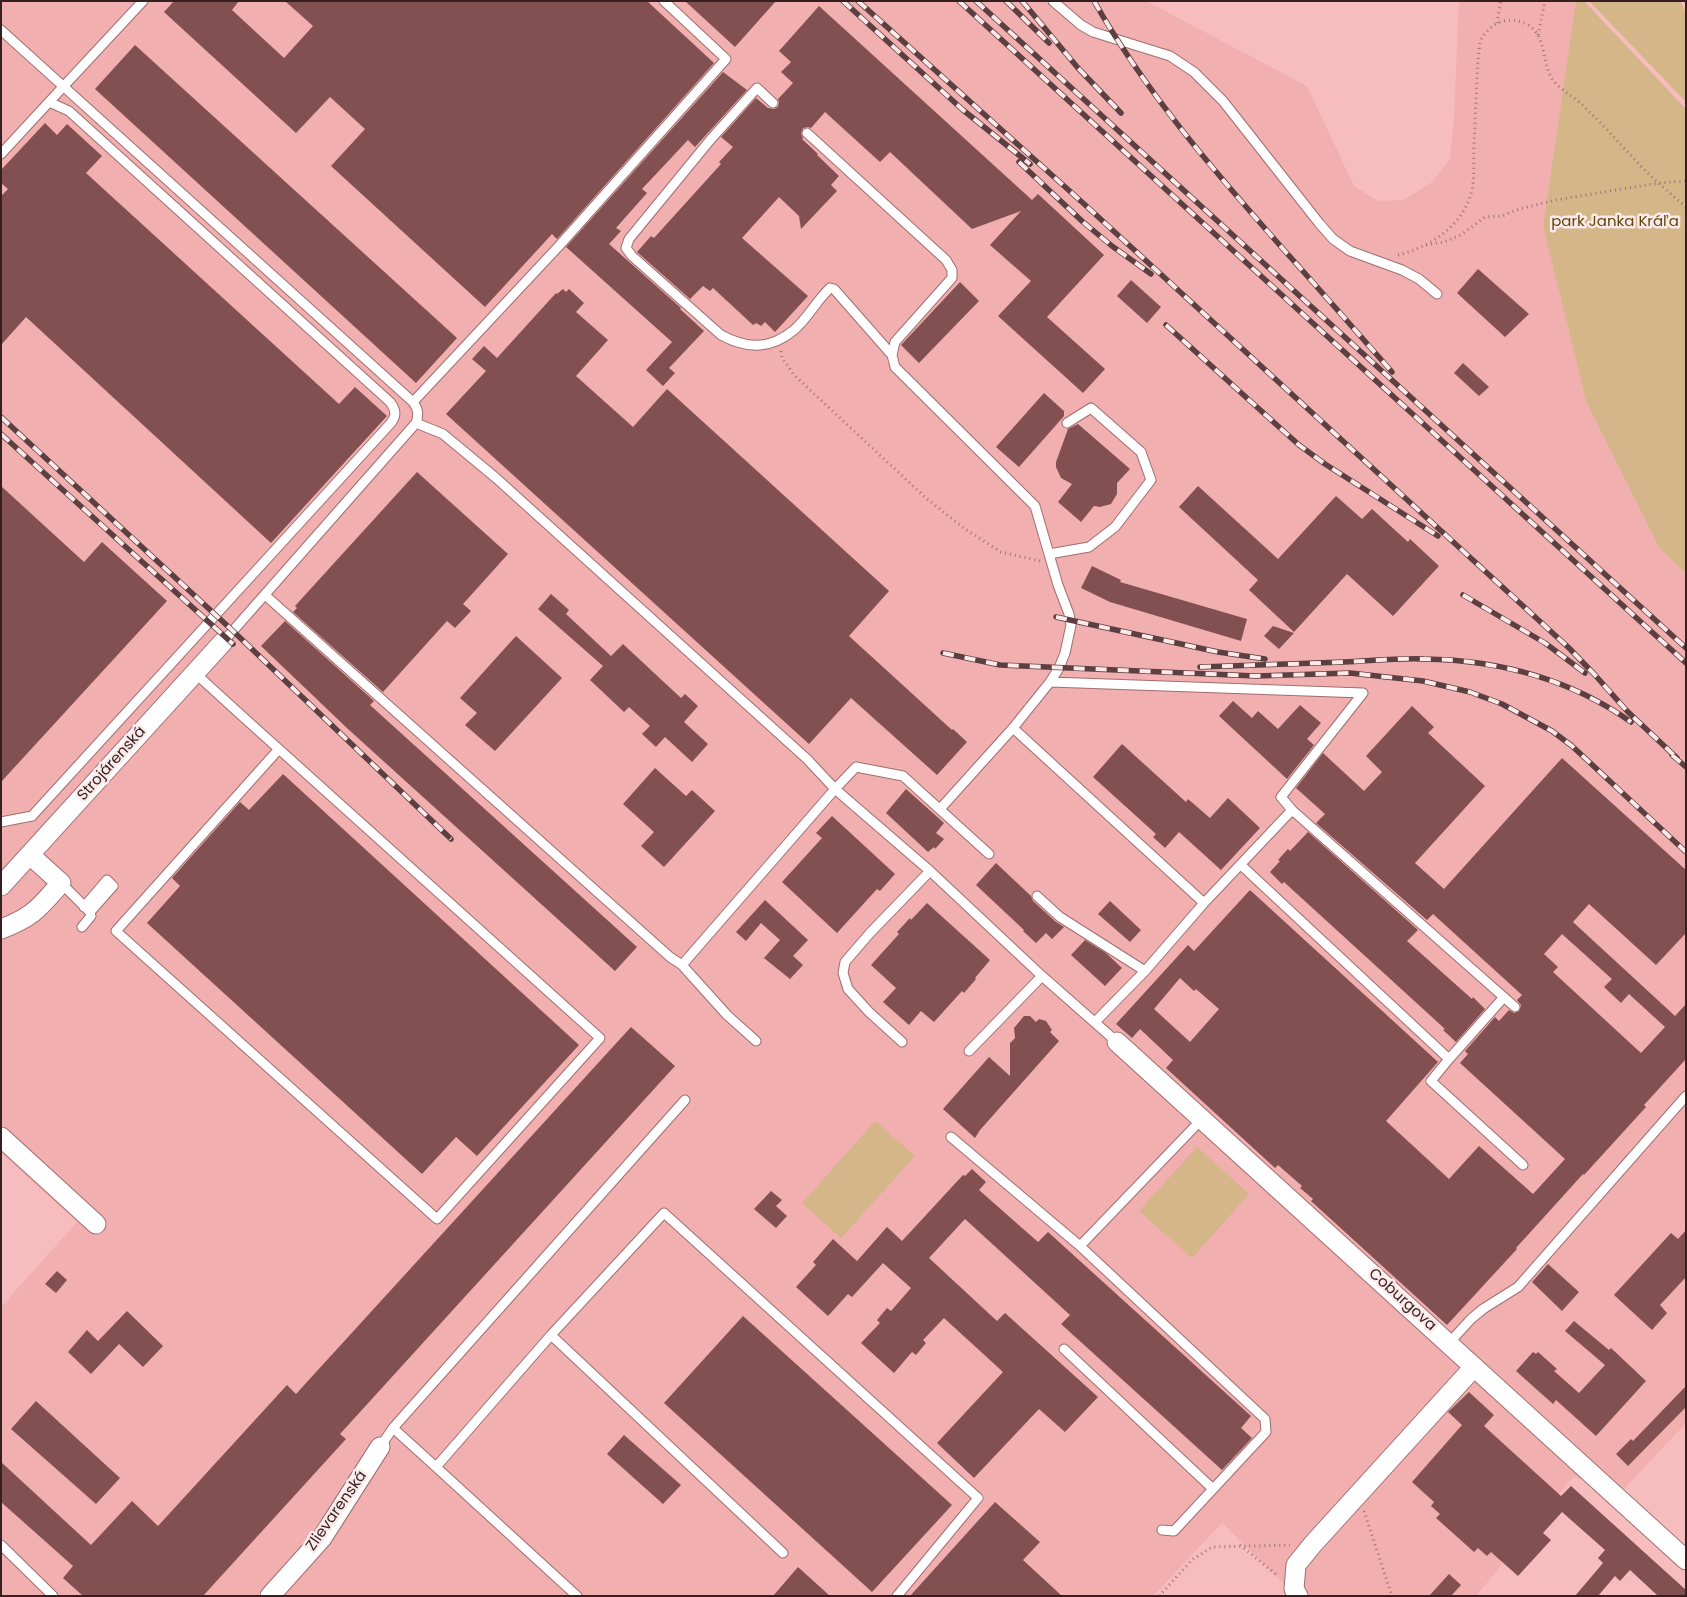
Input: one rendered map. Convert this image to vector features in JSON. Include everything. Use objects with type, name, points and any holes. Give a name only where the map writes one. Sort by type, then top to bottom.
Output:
[{"type":"street","name":"Strojárenská","points":[[1,886],[223,642]]},
{"type":"street","points":[[1,929],[29,917],[38,910],[61,883],[30,855]]},
{"type":"street","name":"Coburgova","points":[[1117,1042],[1686,1560]]},
{"type":"street","points":[[1,1138],[96,1224]]},
{"type":"street","points":[[1296,1592],[1296,1565],[1474,1367]]},
{"type":"street","name":"Zlievarenská","points":[[270,1596],[322,1538],[380,1447]]},
{"type":"lane","points":[[1,154],[143,1]]},
{"type":"lane","points":[[413,402],[558,247],[726,59],[664,1]]},
{"type":"lane","points":[[1053,1],[1081,25],[1093,32],[1170,56],[1194,72],[1223,101],[1319,224],[1333,239],[1350,251],[1390,265],[1419,279],[1437,294]]},
{"type":"lane","points":[[1,30],[418,408],[416,423],[223,642]]},
{"type":"lane","points":[[773,103],[757,88],[711,139],[629,239],[626,248],[632,256],[721,335],[736,343],[751,346],[765,344],[794,329],[830,288],[834,289],[892,355],[895,367],[1036,506],[1058,585],[1069,614],[1071,625],[1065,653],[1060,668],[1050,682],[940,809]]},
{"type":"lane","points":[[1,822],[32,816],[390,424],[396,414],[395,408],[390,402],[69,111],[49,102]]},
{"type":"lane","points":[[807,134],[946,260],[952,270],[952,278],[896,342],[892,355]]},
{"type":"lane","points":[[1050,558],[1089,547],[1115,528],[1151,480],[1141,452],[1091,408],[1067,423]]},
{"type":"lane","points":[[416,423],[443,434],[496,478],[807,759],[835,789],[930,870],[1042,976],[1117,1042]]},
{"type":"lane","points":[[265,595],[670,957],[682,965],[727,1015],[756,1041]]},
{"type":"lane","points":[[195,673],[600,1038],[437,1219],[116,930],[279,749]]},
{"type":"lane","points":[[1050,682],[1363,693],[1281,797],[1292,810],[1515,1007]]},
{"type":"lane","points":[[1012,728],[1204,903]]},
{"type":"lane","points":[[682,965],[856,767],[903,776],[989,854]]},
{"type":"lane","points":[[1095,1022],[1145,971],[1204,903],[1292,810]]},
{"type":"lane","points":[[1241,864],[1449,1059]]},
{"type":"lane","points":[[902,1042],[869,1012],[848,989],[843,973],[845,962],[930,870]]},
{"type":"lane","points":[[61,883],[87,909],[91,916],[82,927]]},
{"type":"lane","points":[[1037,896],[1060,917],[1145,971]]},
{"type":"lane","points":[[969,1051],[1042,976]]},
{"type":"lane","points":[[1504,997],[1431,1081],[1523,1165]]},
{"type":"lane","points":[[1448,1343],[1477,1314],[1518,1287],[1686,1096]]},
{"type":"lane","points":[[380,1447],[393,1428],[685,1100]]},
{"type":"lane","points":[[1080,1246],[1202,1119]]},
{"type":"lane","points":[[951,1137],[1080,1246],[1265,1419],[1266,1432],[1174,1531],[1162,1530]]},
{"type":"lane","points":[[436,1467],[552,1335],[664,1213],[978,1498],[897,1596]]},
{"type":"lane","points":[[552,1335],[783,1553]]},
{"type":"lane","points":[[1064,1349],[1213,1489]]},
{"type":"lane","points":[[393,1428],[577,1596]]},
{"type":"lane","points":[[1,1545],[53,1596]]},
{"type":"path","points":[[1497,24],[1501,1]]},
{"type":"path","points":[[1538,36],[1545,1]]},
{"type":"path","points":[[1395,256],[1424,245],[1448,230],[1457,222],[1469,201],[1474,176],[1480,41],[1486,31],[1497,24],[1510,21],[1521,22],[1534,30],[1538,36],[1552,79],[1602,124],[1658,183],[1686,207]]},
{"type":"path","points":[[1424,245],[1444,242],[1461,235],[1485,217],[1502,216],[1519,209],[1556,200],[1658,183],[1686,181]]},
{"type":"path","points":[[779,338],[782,358],[795,376],[927,499],[965,529],[1001,552],[1034,561],[1050,558]]},
{"type":"path","points":[[1358,1495],[1392,1596]]},
{"type":"path","points":[[1159,1596],[1192,1560],[1212,1547],[1314,1544]]},
{"type":"path","points":[[1240,1545],[1296,1592]]},
{"type":"shaded area","points":[[1,1],[1146,1],[1307,86],[1354,186],[1378,201],[1404,200],[1432,182],[1450,158],[1454,116],[1459,1],[1576,1],[1543,226],[1586,401],[1660,549],[1686,575],[1686,1423],[1624,1489],[1573,1477],[1476,1596],[1296,1596],[1222,1523],[1153,1596],[1,1596],[1,1307],[77,1222],[1,1153]]},
{"type":"green space","name":"park Janka Kráľa","points":[[1576,1],[1584,1],[1686,109],[1686,574],[1660,549],[1586,401],[1543,226]]},
{"type":"green space","points":[[1589,1],[1680,1],[1686,13],[1686,102]]},
{"type":"green space","points":[[875,1121],[915,1156],[841,1238],[802,1203]]},
{"type":"green space","points":[[1197,1147],[1249,1194],[1192,1258],[1139,1211]]},
{"type":"building","points":[[174,1],[239,1],[232,10],[284,58],[313,26],[285,1],[647,1],[714,63],[557,239],[552,234],[485,307],[331,166],[365,129],[330,97],[296,133],[164,12]]},
{"type":"building","points":[[685,1],[776,1],[735,47]]},
{"type":"building","points":[[819,6],[1032,200],[1038,194],[1104,255],[1047,317],[1105,369],[1083,393],[998,316],[1031,281],[990,245],[1021,211],[972,229],[890,152],[880,162],[825,112],[811,128],[803,128],[801,134],[802,139],[839,176],[831,185],[837,191],[801,229],[799,216],[779,197],[742,238],[808,296],[775,332],[765,322],[761,326],[756,323],[753,325],[713,288],[710,291],[703,286],[690,299],[637,252],[651,236],[654,238],[721,164],[719,162],[733,147],[721,137],[756,98],[768,108],[774,109],[778,107],[778,99],[793,83],[781,72],[791,62],[779,51]]},
{"type":"building","points":[[135,45],[457,338],[416,383],[95,89]]},
{"type":"building","points":[[723,72],[747,90],[695,147],[688,140],[642,189],[647,193],[616,228],[621,231],[609,244],[704,331],[669,368],[675,373],[663,386],[646,370],[672,342],[566,247]]},
{"type":"building","points":[[45,123],[57,135],[67,124],[102,156],[86,173],[339,404],[355,387],[387,416],[271,543],[26,317],[1,345],[1,196],[8,189],[1,183],[1,170]]},
{"type":"building","points":[[1478,269],[1529,314],[1505,337],[1457,293]]},
{"type":"building","points":[[1131,280],[1161,307],[1147,323],[1117,296]]},
{"type":"building","points":[[960,282],[979,301],[919,363],[901,345]]},
{"type":"building","points":[[563,289],[566,292],[569,289],[584,303],[576,312],[608,340],[576,376],[633,427],[667,389],[889,591],[849,636],[967,742],[937,775],[851,698],[809,744],[446,414],[486,371],[472,359],[484,346],[497,358],[556,293]]},
{"type":"building","points":[[1463,363],[1489,387],[1479,396],[1454,373]]},
{"type":"building","points":[[1044,393],[1064,411],[1064,416],[1019,467],[996,447]]},
{"type":"building","points":[[1078,424],[1130,469],[1117,483],[1117,494],[1111,504],[1100,507],[1094,506],[1081,522],[1058,502],[1072,484],[1061,478],[1056,467],[1056,462],[1068,429]]},
{"type":"building","points":[[417,472],[508,554],[463,604],[471,611],[455,628],[447,621],[383,692],[293,612],[297,608],[295,606]]},
{"type":"building","points":[[1,486],[84,562],[102,542],[167,601],[1,782]]},
{"type":"building","points":[[1198,486],[1278,559],[1336,496],[1362,519],[1372,509],[1408,542],[1410,539],[1439,566],[1393,616],[1347,574],[1294,632],[1249,590],[1258,580],[1179,507]]},
{"type":"building","points":[[1092,566],[1121,580],[1120,582],[1247,619],[1241,641],[1110,602],[1081,588]]},
{"type":"building","points":[[551,594],[569,610],[566,614],[611,656],[623,644],[681,698],[685,694],[698,706],[684,722],[708,744],[692,762],[665,737],[656,747],[642,734],[650,726],[629,707],[624,712],[590,680],[603,666],[538,609]]},
{"type":"building","points":[[285,621],[374,701],[370,705],[637,947],[615,971],[348,729],[261,646]]},
{"type":"building","points":[[1273,626],[1294,633],[1279,649],[1264,636]]},
{"type":"building","points":[[516,636],[562,678],[495,751],[465,725],[477,713],[460,698]]},
{"type":"building","points":[[1233,701],[1252,718],[1258,711],[1278,729],[1300,705],[1321,723],[1307,739],[1314,745],[1287,779],[1219,716]]},
{"type":"building","points":[[1412,706],[1434,727],[1428,733],[1485,786],[1415,863],[1444,889],[1562,758],[1686,870],[1686,933],[1656,965],[1589,904],[1573,922],[1675,1016],[1686,1004],[1686,1059],[1644,1105],[1646,1107],[1447,1325],[1311,1201],[1313,1199],[1300,1188],[1302,1186],[1278,1165],[1275,1168],[1166,1068],[1173,1060],[1140,1029],[1132,1038],[1116,1024],[1188,945],[1194,951],[1250,890],[1438,1062],[1386,1121],[1449,1179],[1479,1146],[1533,1194],[1565,1159],[1460,1063],[1468,1054],[1465,1051],[1495,1017],[1499,1021],[1509,1010],[1514,1013],[1519,1011],[1521,1005],[1517,1000],[1522,995],[1433,914],[1427,920],[1316,823],[1325,814],[1296,788],[1323,753],[1364,791],[1382,772],[1366,756]],"holes":[[[1562,934],[1612,979],[1604,987],[1621,1003],[1629,994],[1665,1027],[1641,1053],[1553,972],[1558,967],[1544,954]],[[1180,978],[1219,1009],[1190,1042],[1154,1009]]]},
{"type":"building","points":[[1122,744],[1186,802],[1188,799],[1210,818],[1228,798],[1260,828],[1221,870],[1179,832],[1165,848],[1153,837],[1156,834],[1093,777]]},
{"type":"building","points":[[655,768],[686,796],[692,790],[715,811],[664,867],[641,846],[654,832],[623,804]]},
{"type":"building","points":[[283,774],[579,1045],[477,1156],[456,1137],[422,1174],[147,923],[180,886],[172,878],[240,802],[249,810]]},
{"type":"building","points":[[906,789],[944,823],[936,833],[944,839],[935,849],[934,847],[928,852],[886,813]]},
{"type":"building","points":[[832,816],[895,874],[880,891],[877,889],[837,933],[782,882],[822,838],[816,833]]},
{"type":"building","points":[[1308,832],[1418,930],[1407,941],[1485,1009],[1456,1042],[1443,1030],[1445,1029],[1284,882],[1282,884],[1270,872],[1288,849],[1290,851]]},
{"type":"building","points":[[996,863],[1031,896],[1033,901],[1064,927],[1052,939],[1046,933],[1036,943],[976,885]]},
{"type":"building","points":[[765,900],[808,940],[793,956],[803,965],[790,979],[764,958],[780,940],[761,923],[746,941],[736,932]]},
{"type":"building","points":[[1110,901],[1141,930],[1130,942],[1098,914]]},
{"type":"building","points":[[927,903],[990,960],[964,993],[962,991],[934,1022],[921,1011],[909,1025],[883,1002],[896,988],[871,965],[899,934],[897,932]]},
{"type":"building","points":[[1085,940],[1106,953],[1122,968],[1105,986],[1071,955]]},
{"type":"building","points":[[1024,1016],[1030,1016],[1036,1022],[1039,1019],[1046,1021],[1052,1030],[1050,1032],[1059,1041],[975,1138],[943,1109],[989,1057],[1010,1076],[1010,1043],[1015,1038],[1014,1028]]},
{"type":"building","points":[[631,1027],[675,1066],[340,1434],[346,1439],[203,1596],[83,1596],[63,1578],[73,1566],[1,1502],[1,1462],[91,1545],[132,1501],[158,1526],[287,1385],[296,1394]]},
{"type":"building","points":[[972,1169],[986,1182],[979,1190],[1038,1242],[1048,1232],[1251,1416],[1241,1428],[1252,1438],[1222,1470],[1061,1324],[1070,1315],[965,1219],[929,1258],[997,1321],[1005,1313],[1098,1397],[1065,1432],[1039,1409],[974,1478],[937,1443],[1003,1372],[944,1318],[923,1340],[926,1343],[916,1355],[912,1352],[894,1373],[861,1343],[880,1323],[877,1320],[887,1308],[891,1311],[911,1288],[883,1263],[852,1297],[848,1294],[828,1316],[796,1287],[816,1265],[813,1262],[833,1239],[857,1261],[887,1227],[902,1241],[963,1175],[965,1176]]},
{"type":"building","points":[[771,1191],[782,1200],[776,1206],[787,1216],[776,1228],[754,1209]]},
{"type":"building","points":[[1686,1230],[1686,1277],[1660,1305],[1667,1313],[1652,1330],[1614,1295],[1671,1233],[1678,1239]]},
{"type":"building","points":[[1548,1264],[1579,1292],[1562,1311],[1532,1282]]},
{"type":"building","points":[[57,1271],[67,1280],[56,1293],[45,1284]]},
{"type":"building","points":[[127,1311],[163,1346],[143,1367],[119,1344],[91,1374],[68,1352],[87,1330],[98,1341]]},
{"type":"building","points":[[743,1316],[952,1505],[872,1592],[664,1403]]},
{"type":"building","points":[[1574,1321],[1609,1350],[1611,1348],[1646,1381],[1596,1436],[1556,1400],[1553,1404],[1516,1371],[1533,1352],[1536,1354],[1538,1352],[1557,1369],[1554,1371],[1579,1393],[1605,1365],[1565,1331]]},
{"type":"building","points":[[1686,1386],[1686,1407],[1628,1466],[1616,1454],[1631,1439],[1633,1441]]},
{"type":"building","points":[[1469,1392],[1494,1415],[1484,1426],[1561,1496],[1571,1486],[1686,1590],[1686,1596],[1658,1596],[1630,1570],[1620,1581],[1615,1576],[1598,1596],[1575,1596],[1603,1563],[1598,1558],[1605,1550],[1562,1512],[1543,1533],[1551,1540],[1518,1576],[1491,1552],[1487,1556],[1478,1548],[1474,1552],[1436,1518],[1440,1514],[1431,1506],[1434,1502],[1412,1482],[1462,1425],[1448,1412]]},
{"type":"building","points":[[36,1401],[120,1478],[96,1504],[11,1429]]},
{"type":"building","points":[[624,1435],[681,1485],[663,1504],[607,1454]]},
{"type":"building","points":[[995,1502],[1040,1542],[1023,1560],[1062,1596],[910,1596]]},
{"type":"building","points":[[798,1567],[830,1596],[773,1596]]},
{"type":"building","points":[[1449,1574],[1461,1585],[1451,1596],[1429,1596]]},
{"type":"railway","points":[[843,1],[963,110],[1030,164]]},
{"type":"railway","points":[[858,1],[1083,203],[1569,648],[1627,711],[1677,758]]},
{"type":"railway","points":[[959,1],[1686,663]]},
{"type":"railway","points":[[976,1],[1686,648]]},
{"type":"railway","points":[[1006,1],[1049,43]]},
{"type":"railway","points":[[1022,1],[1078,68],[1121,113]]},
{"type":"railway","points":[[1094,1],[1136,68],[1182,130],[1232,191],[1392,372]]},
{"type":"railway","points":[[1019,162],[1083,222],[1151,274]]},
{"type":"railway","points":[[1166,325],[1299,445],[1325,464],[1438,536]]},
{"type":"railway","points":[[1,417],[233,631],[451,839]]},
{"type":"railway","points":[[1,434],[233,644]]},
{"type":"railway","points":[[1463,595],[1545,643],[1585,673]]},
{"type":"railway","points":[[1056,617],[1218,652],[1265,659]]},
{"type":"railway","points":[[943,653],[1000,665],[1256,676],[1350,673],[1423,681],[1470,692],[1502,704],[1552,731],[1572,746],[1686,852]]},
{"type":"railway","points":[[1200,667],[1404,659],[1452,660],[1479,663],[1506,668],[1558,683],[1608,707],[1631,722]]},
{"type":"railway","points":[[1672,755],[1686,767]]}]
